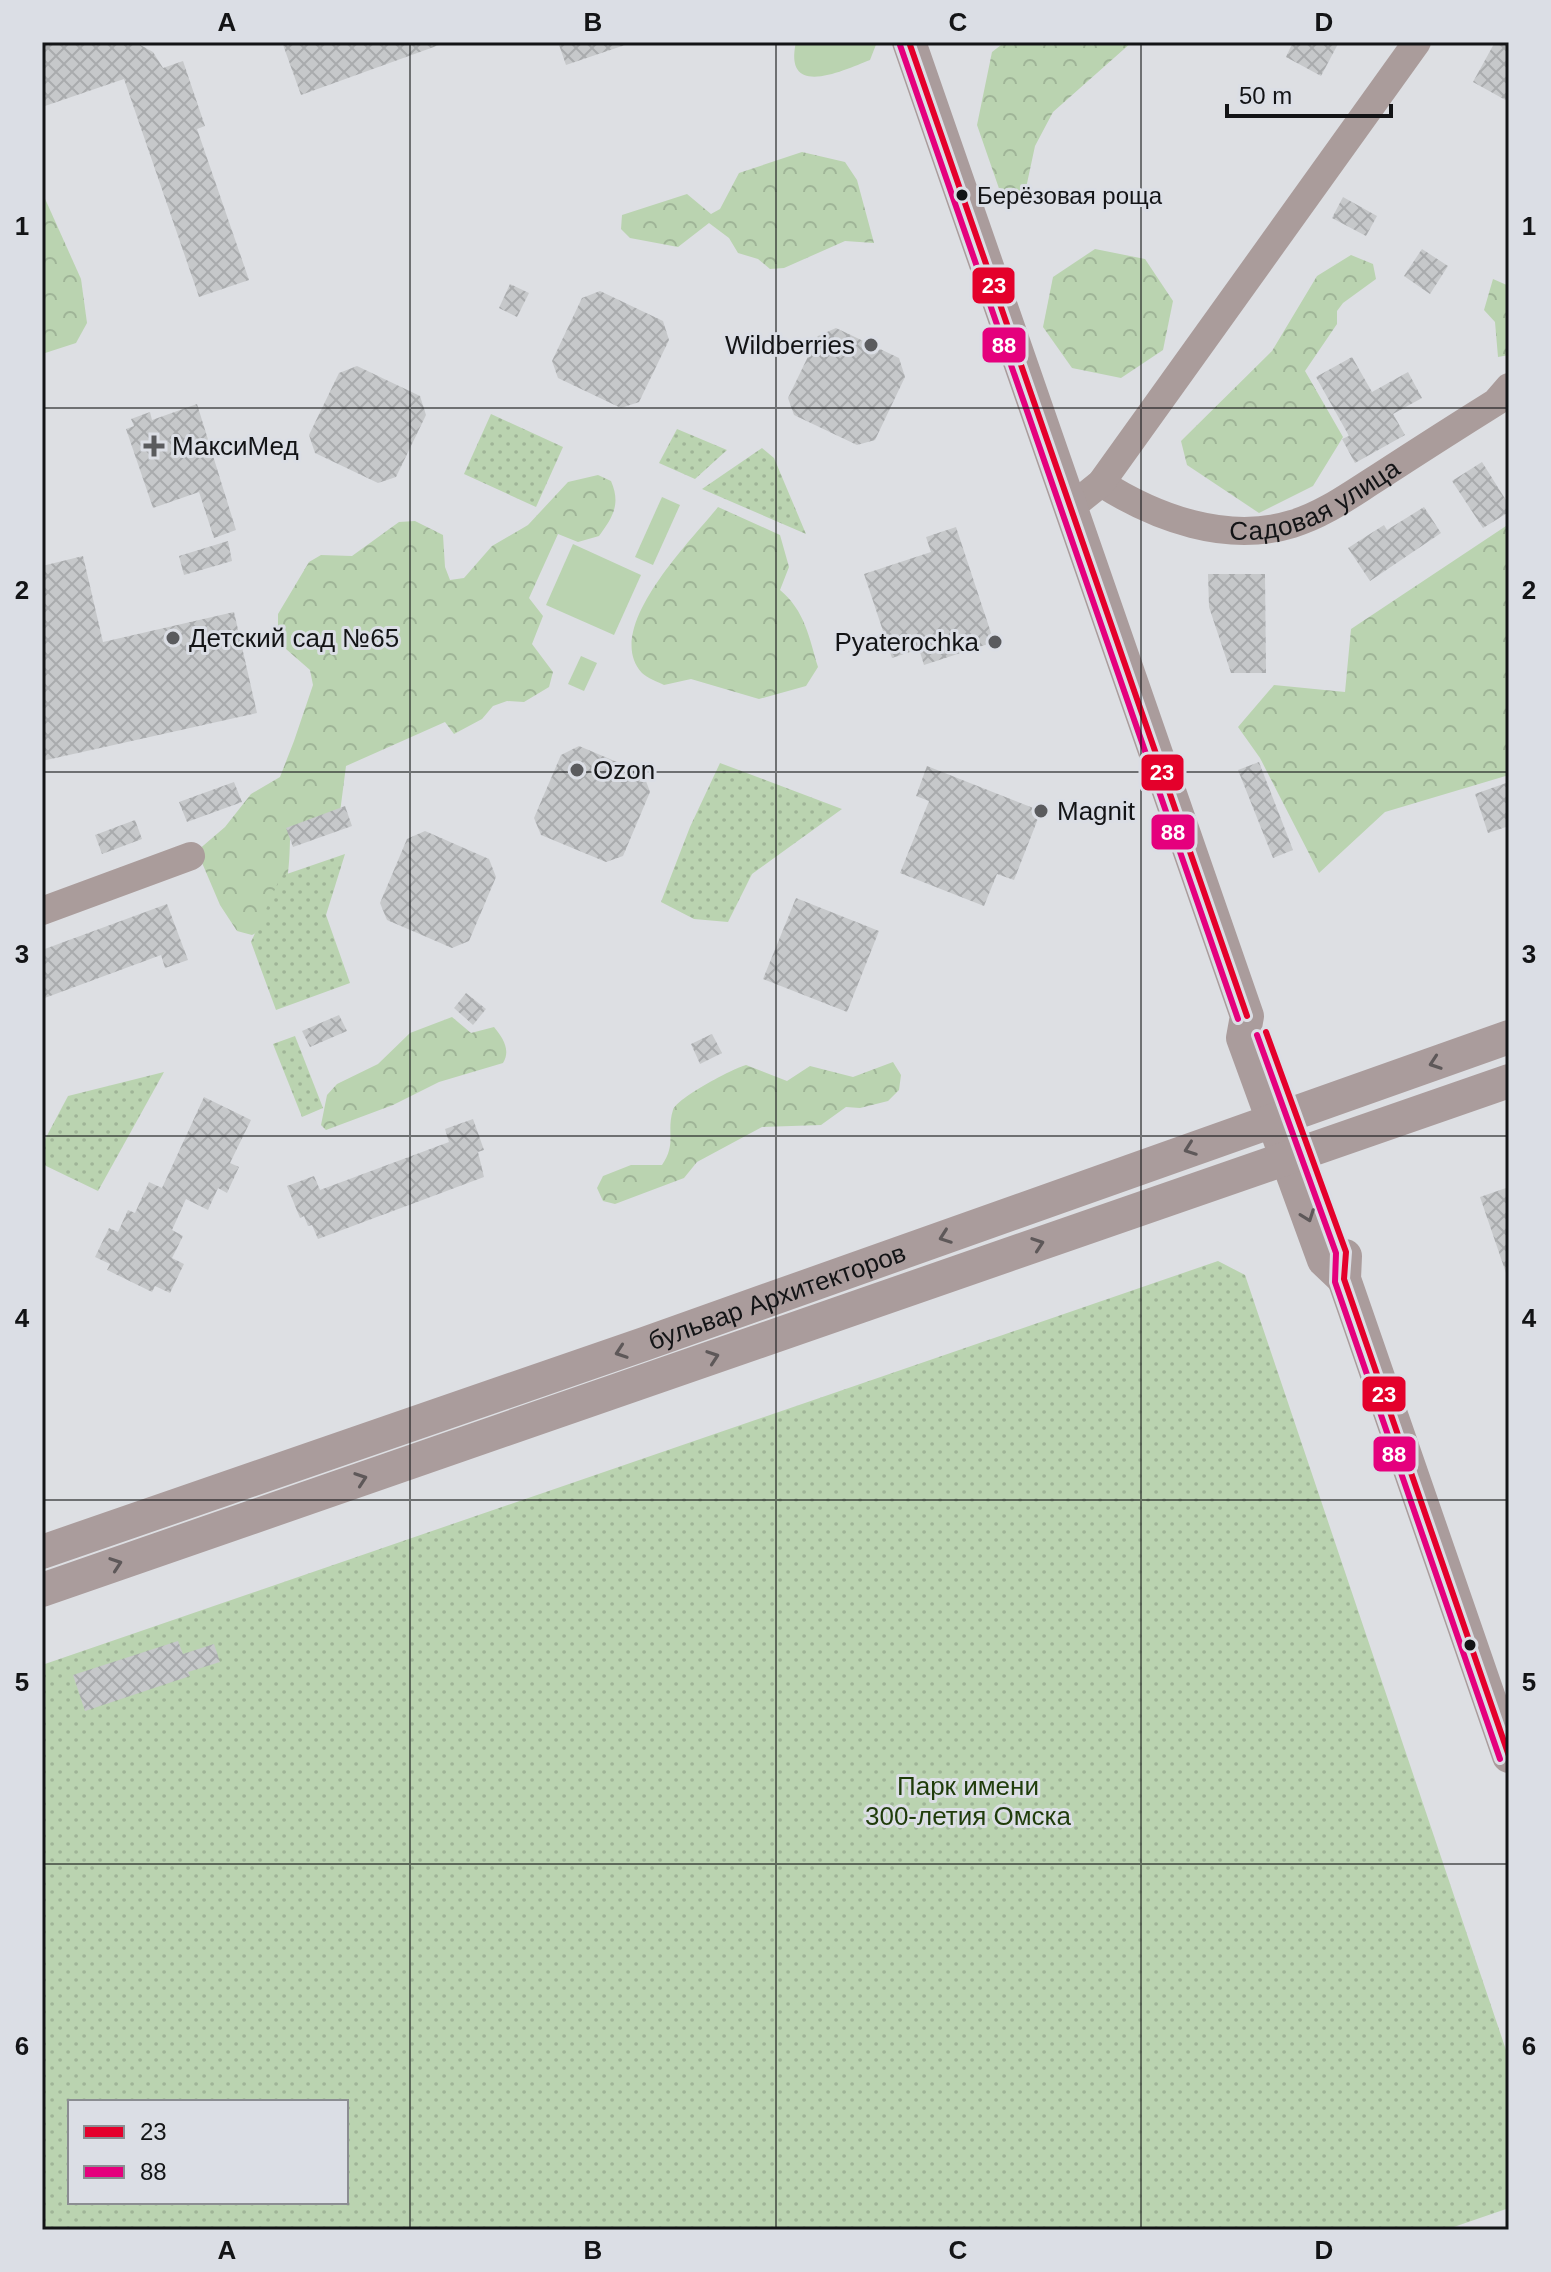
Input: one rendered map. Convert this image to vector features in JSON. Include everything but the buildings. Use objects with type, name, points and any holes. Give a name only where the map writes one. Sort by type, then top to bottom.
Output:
[{"type":"main road","points":[[909,42],[1247,1016],[1266,1032],[1284,1116],[1298,1154],[1346,1252],[1344,1279],[1509,1756]]},
{"type":"main road","name":"бульвар Архитекторов","points":[[42,1552],[659,1339],[1509,1037]]},
{"type":"main road","name":"бульвар Архитекторов","points":[[42,1590],[1509,1081]]},
{"type":"street","points":[[1070,508],[1101,483],[1417,42]]},
{"type":"street","name":"Садовая улица","points":[[1101,483],[1148,511],[1201,526],[1259,530],[1292,524],[1355,492],[1496,402],[1509,387]]},
{"type":"street","points":[[42,911],[191,856]]},
{"type":"green space","points":[[796,42],[877,42],[870,60],[832,74],[807,76],[798,71],[794,60]]},
{"type":"green space","points":[[1005,42],[1132,42],[1053,112],[1035,146],[1026,188],[1003,200],[977,125],[992,52]]},
{"type":"green space","points":[[802,152],[845,162],[857,180],[874,243],[845,241],[784,268],[770,269],[758,259],[738,253],[729,238],[709,223],[678,247],[630,238],[621,229],[622,215],[687,194],[711,214],[720,209],[739,173]]},
{"type":"green space","points":[[42,192],[81,279],[87,323],[76,343],[42,354]]},
{"type":"green space","points":[[1095,249],[1145,259],[1173,301],[1163,350],[1121,378],[1072,368],[1043,327],[1053,277]]},
{"type":"green space","points":[[1351,255],[1373,264],[1376,279],[1343,303],[1337,311],[1337,324],[1305,371],[1343,437],[1313,486],[1259,513],[1187,465],[1181,441],[1272,351],[1317,276]]},
{"type":"green space","points":[[1493,279],[1509,286],[1509,355],[1498,357],[1495,322],[1484,310]]},
{"type":"green space","points":[[491,414],[563,447],[536,507],[464,474]]},
{"type":"green space","points":[[677,429],[727,450],[695,479],[659,463]]},
{"type":"green space","points":[[762,448],[774,458],[806,534],[702,489]]},
{"type":"green space","points":[[598,475],[611,481],[614,489],[614,510],[608,523],[599,536],[578,542],[558,534],[529,598],[543,616],[532,644],[553,672],[549,687],[524,702],[507,701],[493,706],[482,719],[454,734],[445,722],[346,766],[339,820],[301,830],[290,840],[287,881],[273,917],[252,935],[237,931],[220,905],[197,851],[225,827],[251,794],[280,777],[294,741],[313,685],[310,670],[278,642],[278,614],[309,562],[321,555],[352,556],[399,522],[415,521],[443,535],[445,567],[450,580],[464,578],[492,546],[528,525],[568,482]]},
{"type":"green space","points":[[662,497],[680,505],[653,565],[635,557]]},
{"type":"green space","points":[[718,507],[780,535],[789,567],[780,590],[801,616],[818,667],[806,686],[759,699],[691,679],[664,685],[642,673],[632,655],[633,633],[641,610],[672,562]]},
{"type":"green space","points":[[1509,524],[1509,775],[1385,812],[1319,873],[1260,758],[1238,727],[1274,685],[1345,692],[1351,629]]},
{"type":"green space","points":[[573,544],[641,575],[614,635],[546,605]]},
{"type":"green space","points":[[581,656],[597,663],[584,691],[568,684]]},
{"type":"green space","points":[[720,763],[842,809],[752,874],[728,922],[694,919],[661,902],[690,827]]},
{"type":"green space","points":[[345,854],[326,915],[350,983],[276,1010],[251,942],[281,876]]},
{"type":"green space","points":[[452,1017],[471,1033],[494,1027],[506,1049],[503,1063],[439,1082],[393,1105],[326,1130],[321,1125],[327,1095],[337,1084],[378,1064],[410,1033]]},
{"type":"green space","points":[[295,1036],[323,1108],[302,1117],[273,1044]]},
{"type":"green space","points":[[893,1062],[901,1075],[899,1090],[888,1101],[860,1108],[846,1107],[821,1125],[762,1127],[697,1162],[684,1178],[615,1204],[603,1201],[597,1188],[603,1176],[631,1165],[662,1165],[669,1150],[671,1118],[677,1105],[706,1084],[746,1065],[787,1081],[810,1066],[853,1077]]},
{"type":"green space","points":[[164,1072],[98,1191],[42,1164],[42,1145],[68,1096]]},
{"type":"green space","name":"Парк имени 300-летия Омска","points":[[1218,1261],[1245,1275],[1509,2059],[1509,2208],[1445,2230],[42,2230],[42,1665]]},
{"type":"transit line","name":"23","points":[[909,42],[1247,1016]]},
{"type":"transit line","name":"88","points":[[900,45],[1238,1019]]},
{"type":"transit line","name":"23","points":[[1266,1032],[1346,1252],[1344,1279],[1509,1756]]},
{"type":"transit line","name":"88","points":[[1257,1035],[1336,1253],[1335,1282],[1500,1759]]},
{"type":"place","name":"Берёзовая роща","points":[[962,195]]},
{"type":"place","name":"Wildberries","points":[[871,345]]},
{"type":"place","name":"МаксиМед","points":[[154,446]]},
{"type":"place","name":"Детский сад №65","points":[[173,638]]},
{"type":"place","name":"Pyaterochka","points":[[995,642]]},
{"type":"place","name":"Ozon","points":[[577,770]]},
{"type":"place","name":"Magnit","points":[[1041,811]]}]
